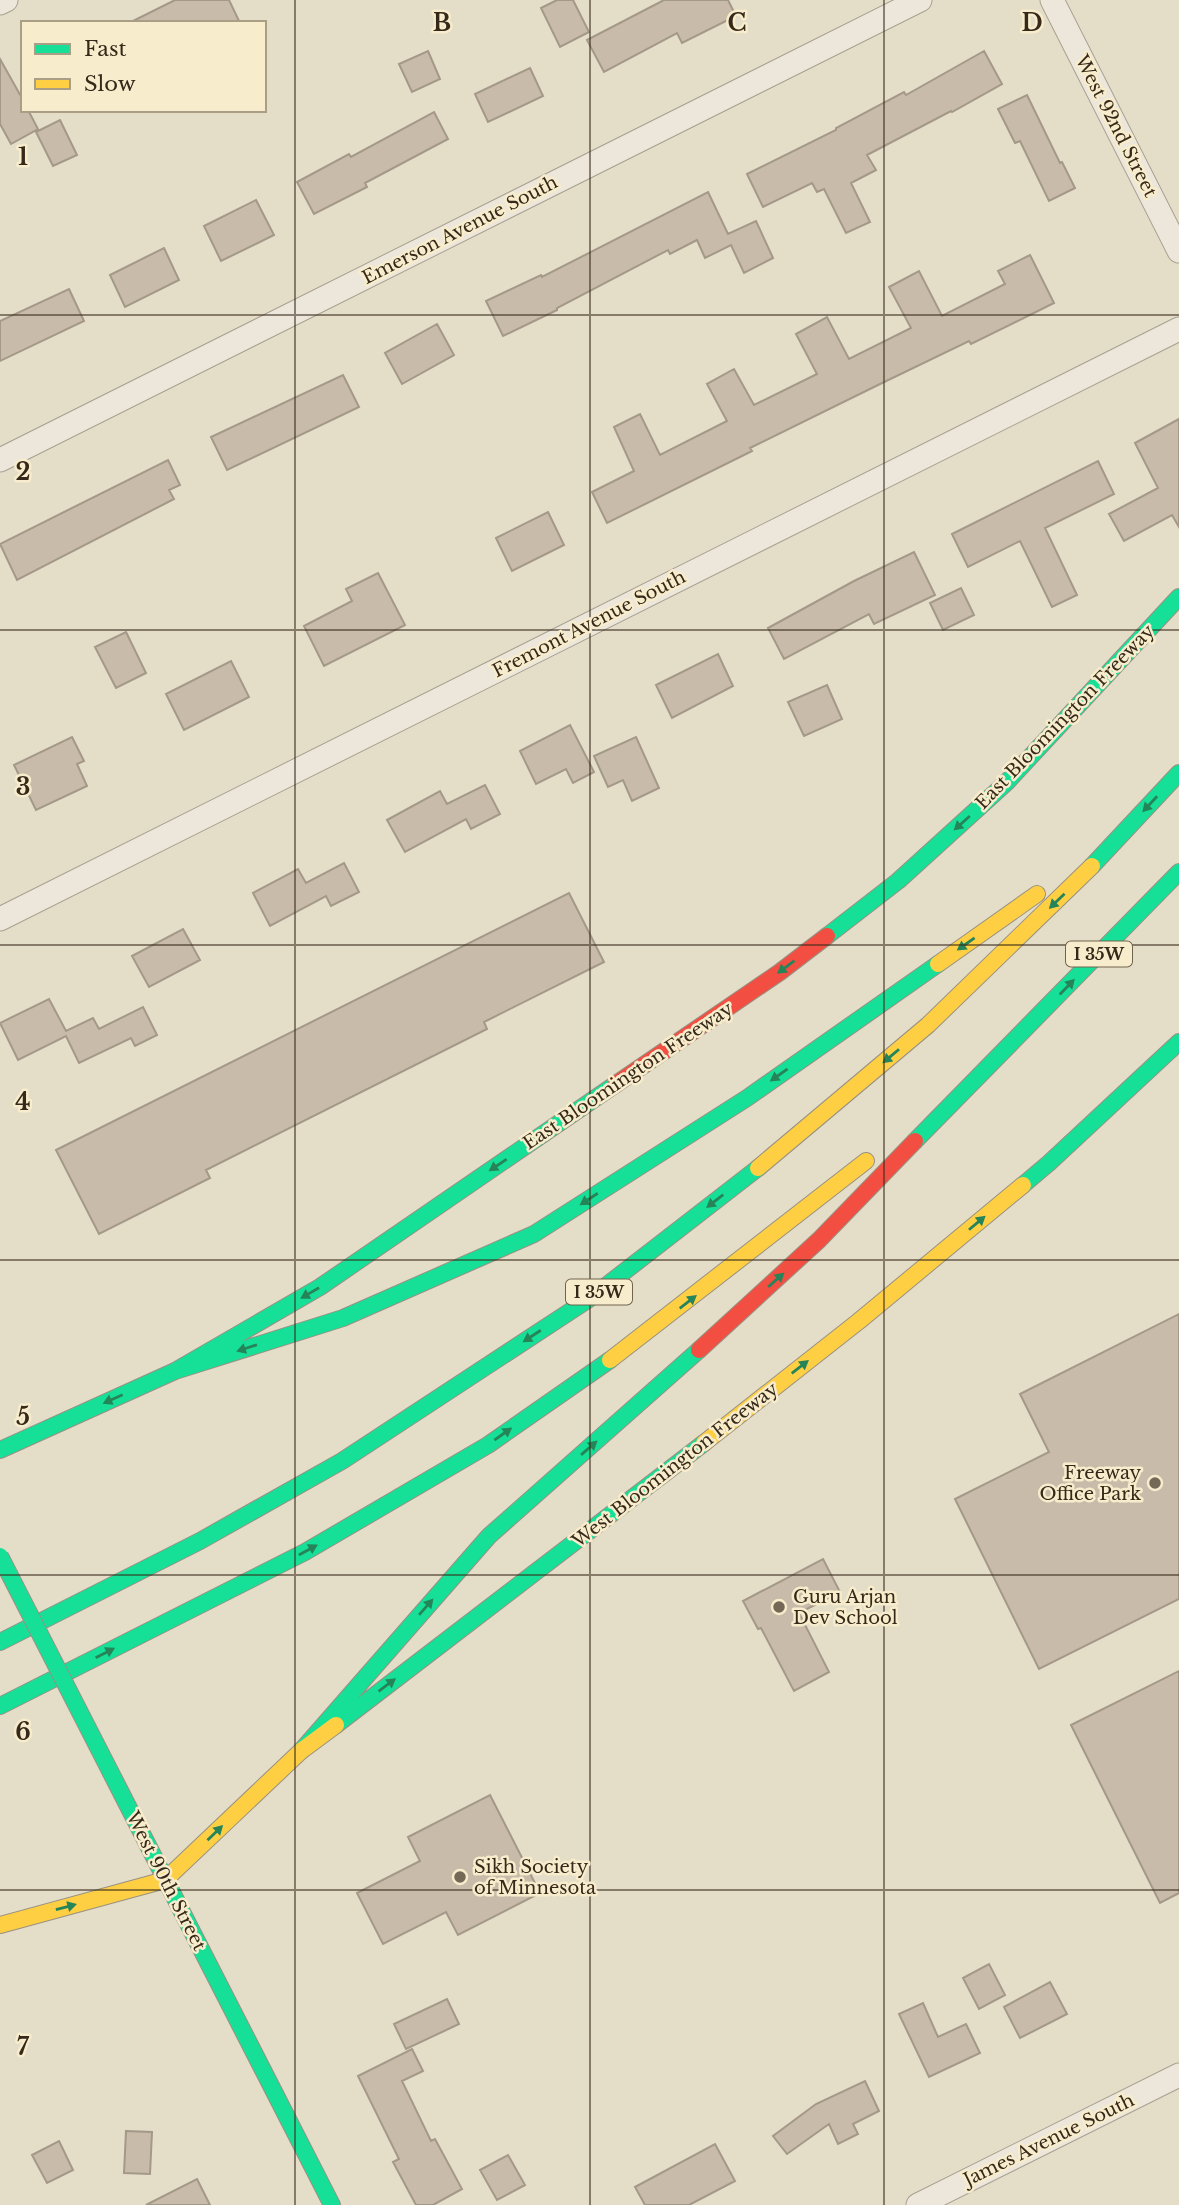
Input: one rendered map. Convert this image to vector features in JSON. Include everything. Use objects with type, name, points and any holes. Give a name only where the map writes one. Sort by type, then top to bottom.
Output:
[{"type":"main road","name":"East Bloomington Freeway","points":[[0,1450],[175,1371],[320,1287],[768,980],[898,881],[1007,782],[1179,597]]},
{"type":"main road","name":"I 35W","points":[[0,1642],[200,1541],[342,1461],[589,1299],[763,1164],[928,1025],[1083,876],[1179,773]]},
{"type":"main road","points":[[175,1371],[343,1318],[534,1234],[747,1098],[1122,835]]},
{"type":"main road","name":"I 35W","points":[[895,1138],[1020,1035],[1179,872]]},
{"type":"main road","points":[[301,1751],[489,1536],[650,1395],[819,1240],[1020,1035]]},
{"type":"main road","name":"West Bloomington Freeway","points":[[166,1880],[301,1751],[666,1473],[859,1321],[1049,1163],[1179,1042]]},
{"type":"main road","points":[[0,1706],[306,1552],[488,1445],[634,1344],[874,1155]]},
{"type":"main road","name":"West 90th Street","points":[[0,1556],[332,2205]]},
{"type":"main road","points":[[0,1925],[166,1880]]},
{"type":"street","points":[[0,3],[6,0]]},
{"type":"street","name":"Emerson Avenue South","points":[[0,460],[920,0]]},
{"type":"street","name":"West 92nd Street","points":[[1052,0],[1179,251]]},
{"type":"street","name":"Fremont Avenue South","points":[[0,919],[1179,329]]},
{"type":"street","name":"James Avenue South","points":[[918,2205],[1179,2075]]},
{"type":"building","points":[[175,0],[229,0],[239,21],[133,21]]},
{"type":"building","points":[[557,0],[573,0],[589,32],[560,47],[541,8]]},
{"type":"building","points":[[664,0],[728,0],[736,16],[682,43],[677,33],[604,72],[587,40]]},
{"type":"building","points":[[428,51],[440,79],[412,92],[399,64]]},
{"type":"building","points":[[984,51],[1002,84],[867,155],[876,170],[851,183],[870,222],[846,233],[824,189],[817,192],[812,183],[763,207],[747,174],[836,130],[904,92],[906,95]]},
{"type":"building","points":[[0,59],[21,96],[21,112],[29,112],[38,129],[11,144],[0,124]]},
{"type":"building","points":[[530,68],[543,96],[488,122],[475,94]]},
{"type":"building","points":[[1027,95],[1075,188],[1049,201],[1020,141],[1015,143],[998,109]]},
{"type":"building","points":[[434,112],[448,139],[365,183],[367,187],[314,214],[297,182],[349,154],[351,157]]},
{"type":"building","points":[[60,120],[77,155],[53,166],[36,132]]},
{"type":"building","points":[[708,192],[728,234],[756,221],[773,258],[744,273],[731,245],[705,258],[697,240],[670,254],[668,250],[503,336],[486,301],[541,275],[542,277]]},
{"type":"building","points":[[256,200],[274,235],[221,261],[204,226]]},
{"type":"building","points":[[164,248],[179,280],[125,307],[110,275]]},
{"type":"building","points":[[1030,255],[1054,303],[971,344],[969,341],[878,385],[607,523],[592,492],[634,471],[614,427],[640,414],[660,455],[727,421],[707,384],[734,369],[754,405],[817,374],[796,334],[827,317],[849,359],[911,328],[889,287],[919,271],[942,316],[1005,284],[998,271]]},
{"type":"building","points":[[69,289],[84,321],[0,361],[0,321]]},
{"type":"building","points":[[437,324],[454,355],[402,384],[385,353]]},
{"type":"building","points":[[343,375],[359,407],[227,470],[211,437]]},
{"type":"building","points":[[1179,419],[1179,527],[1172,515],[1124,541],[1109,514],[1158,488],[1135,443]]},
{"type":"building","points":[[168,460],[180,485],[169,490],[174,499],[17,580],[0,544]]},
{"type":"building","points":[[1098,461],[1114,494],[1045,528],[1077,595],[1052,607],[1020,541],[968,567],[952,534]]},
{"type":"building","points":[[548,512],[564,545],[512,571],[496,538]]},
{"type":"building","points":[[914,552],[935,595],[874,624],[869,614],[784,659],[768,628]]},
{"type":"building","points":[[378,573],[405,625],[324,666],[304,626],[352,601],[346,589]]},
{"type":"building","points":[[961,588],[974,615],[943,630],[930,603]]},
{"type":"building","points":[[126,632],[146,673],[116,688],[95,647]]},
{"type":"building","points":[[718,654],[733,686],[672,718],[656,685]]},
{"type":"building","points":[[231,661],[249,697],[184,730],[166,694]]},
{"type":"building","points":[[827,685],[842,719],[804,736],[788,702]]},
{"type":"building","points":[[570,725],[594,772],[573,783],[566,769],[536,784],[520,751]]},
{"type":"building","points":[[72,737],[84,761],[77,764],[87,786],[36,810],[14,765]]},
{"type":"building","points":[[636,737],[659,788],[632,801],[623,780],[608,787],[594,756]]},
{"type":"building","points":[[485,785],[500,814],[471,829],[466,819],[405,852],[387,820],[440,791],[447,804]]},
{"type":"building","points":[[344,863],[359,892],[331,906],[326,896],[270,926],[253,893],[298,869],[306,883]]},
{"type":"building","points":[[569,893],[604,962],[484,1022],[487,1029],[206,1170],[210,1178],[99,1234],[56,1150]]},
{"type":"building","points":[[183,929],[200,960],[149,987],[132,956]]},
{"type":"building","points":[[49,999],[66,1031],[93,1018],[99,1029],[143,1007],[157,1035],[135,1046],[131,1038],[79,1063],[66,1036],[18,1060],[0,1023]]},
{"type":"building","name":"Freeway Office Park","points":[[1179,1314],[1179,1599],[1039,1669],[955,1499],[1049,1452],[1020,1394]]},
{"type":"building","name":"Guru Arjan Dev School","points":[[823,1559],[840,1592],[799,1613],[829,1672],[794,1691],[761,1628],[758,1629],[743,1601]]},
{"type":"building","points":[[1179,1671],[1179,1893],[1160,1903],[1071,1725]]},
{"type":"building","name":"Sikh Society of Minnesota","points":[[490,1795],[540,1893],[458,1935],[446,1912],[383,1944],[357,1893],[420,1861],[408,1837]]},
{"type":"building","points":[[989,1964],[1005,1995],[979,2009],[963,1978]]},
{"type":"building","points":[[1050,1982],[1067,2014],[1020,2038],[1004,2007]]},
{"type":"building","points":[[447,1999],[459,2024],[406,2049],[394,2024]]},
{"type":"building","points":[[923,2003],[938,2037],[966,2024],[980,2053],[929,2077],[899,2014]]},
{"type":"building","points":[[412,2049],[423,2071],[402,2081],[431,2141],[435,2139],[462,2189],[433,2205],[416,2205],[393,2162],[399,2159],[358,2076]]},
{"type":"building","points":[[865,2081],[879,2111],[853,2124],[858,2134],[838,2144],[829,2124],[787,2154],[773,2136],[816,2104]]},
{"type":"building","points":[[126,2131],[152,2132],[150,2174],[124,2173]]},
{"type":"building","points":[[59,2141],[73,2170],[47,2183],[32,2155]]},
{"type":"building","points":[[715,2144],[735,2181],[689,2205],[645,2205],[635,2187]]},
{"type":"building","points":[[508,2155],[525,2185],[497,2200],[480,2170]]},
{"type":"building","points":[[197,2179],[210,2205],[146,2205]]},
{"type":"traffic: fast","points":[[827,936],[898,881],[1007,782],[1179,597]]},
{"type":"traffic: fast","points":[[1092,866],[1179,773]]},
{"type":"traffic: fast","points":[[915,1141],[1179,872]]},
{"type":"traffic: fast","points":[[175,1371],[343,1318],[534,1234],[747,1098],[938,964]]},
{"type":"traffic: fast","points":[[1023,1185],[1179,1042]]},
{"type":"traffic: fast","points":[[0,1450],[175,1371],[320,1287],[616,1084]]},
{"type":"traffic: fast","points":[[0,1642],[200,1541],[342,1461],[589,1299],[758,1168]]},
{"type":"traffic: fast","points":[[301,1751],[489,1536],[699,1350]]},
{"type":"traffic: fast","points":[[0,1706],[305,1552],[488,1445],[610,1360]]},
{"type":"traffic: fast","points":[[336,1725],[704,1443]]},
{"type":"traffic: fast","points":[[0,1556],[111,1773]]},
{"type":"traffic: fast","points":[[111,1773],[332,2205]]},
{"type":"traffic: slow","points":[[758,1168],[928,1025],[1092,866]]},
{"type":"traffic: slow","points":[[938,964],[1037,894]]},
{"type":"traffic: slow","points":[[610,1360],[866,1161]]},
{"type":"traffic: slow","points":[[704,1443],[859,1321],[1023,1185]]},
{"type":"traffic: slow","points":[[0,1925],[165,1880],[301,1751],[336,1725]]},
{"type":"traffic: jam","points":[[616,1084],[780,972],[827,936]]},
{"type":"traffic: jam","points":[[699,1350],[819,1240],[915,1141]]},
{"type":"place","name":"Freeway Office Park","points":[[1155,1483]]},
{"type":"place","name":"Guru Arjan Dev School","points":[[779,1607]]},
{"type":"place","name":"Sikh Society of Minnesota","points":[[460,1877]]}]
